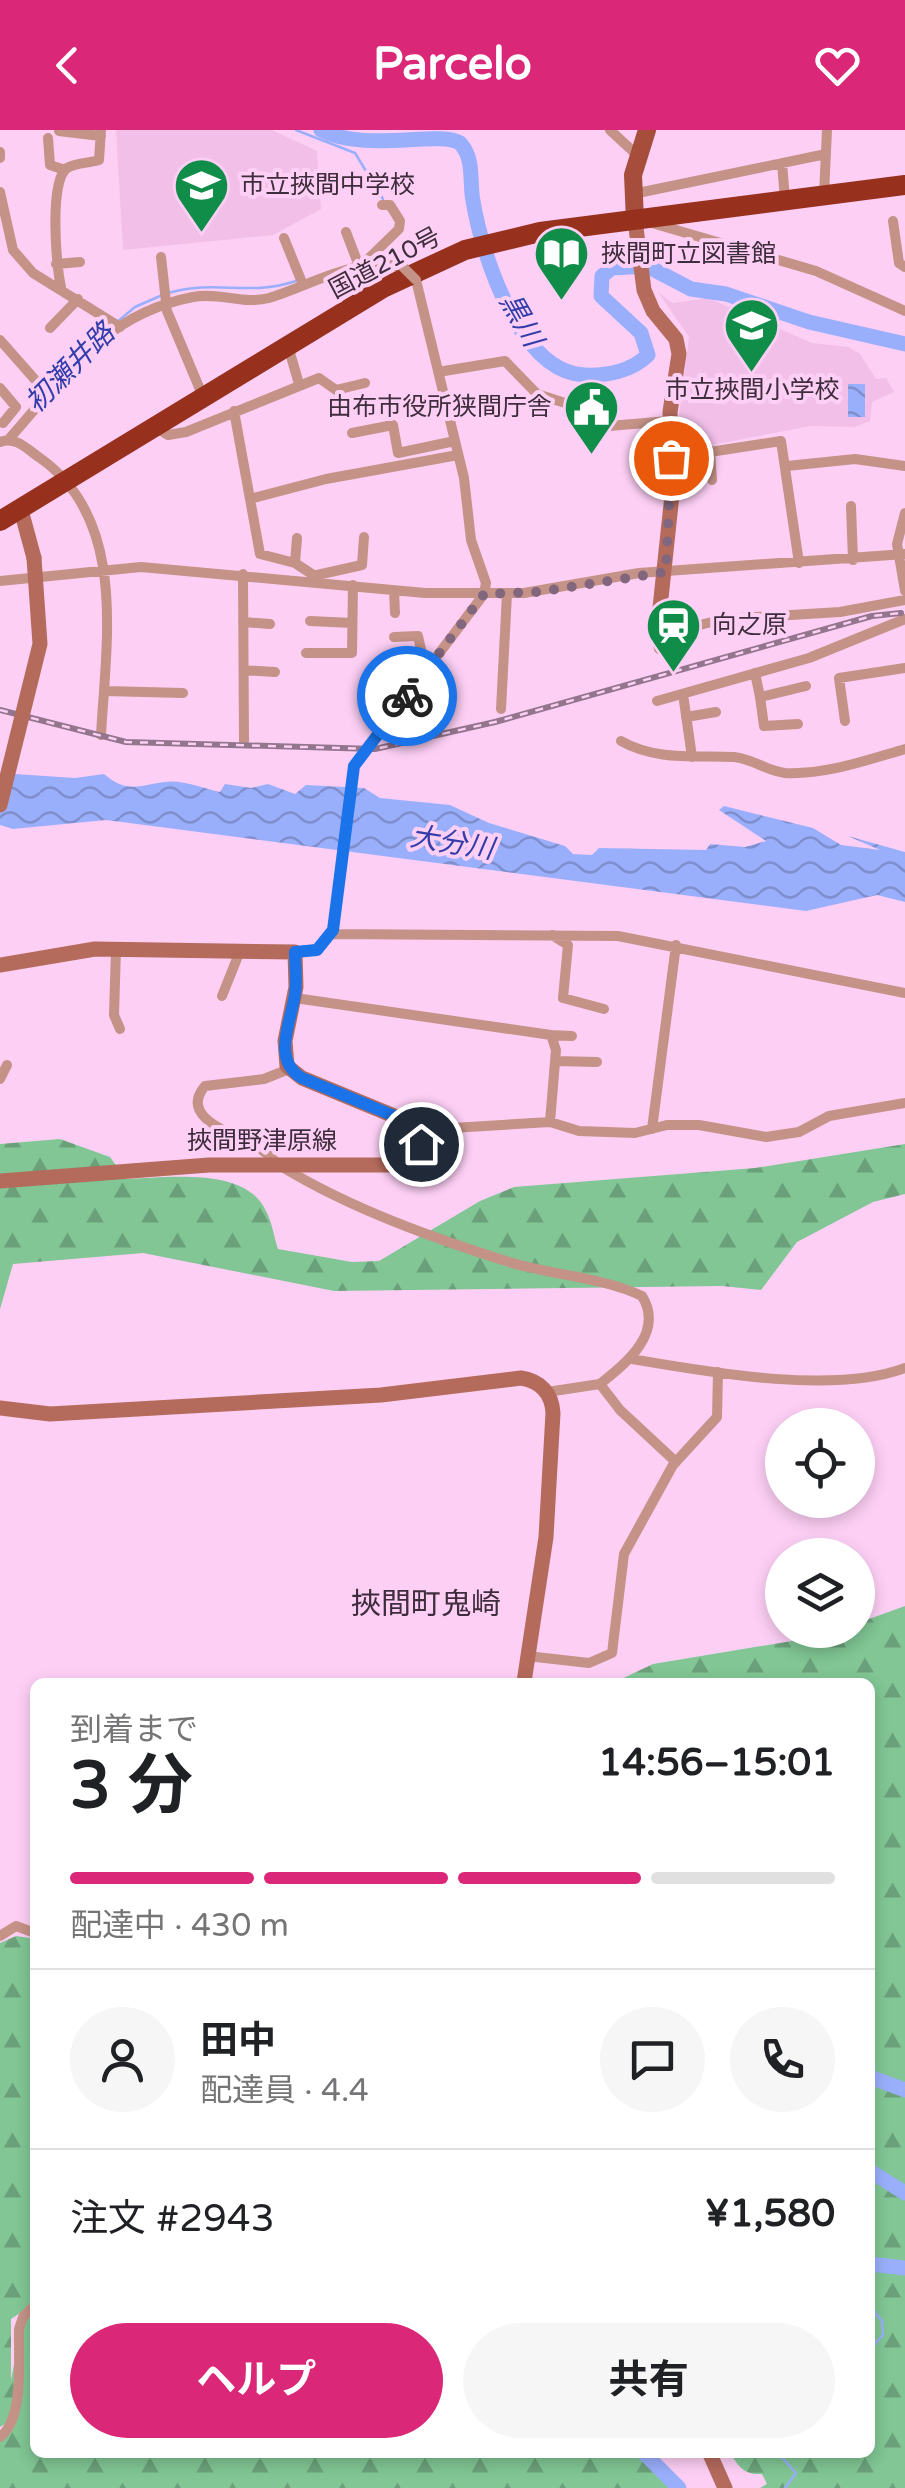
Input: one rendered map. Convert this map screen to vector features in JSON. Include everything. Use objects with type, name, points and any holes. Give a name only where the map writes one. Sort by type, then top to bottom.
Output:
[{"type":"highway","name":"国道210号","points":[[0,521],[397,280],[465,250],[540,232],[638,226],[786,200],[905,185]]},
{"type":"main road","points":[[648,130],[637,156],[633,194],[644,290],[652,312],[678,346],[670,421],[660,641]]},
{"type":"main road","points":[[0,805],[40,644],[41,602],[21,510]]},
{"type":"main road","points":[[0,965],[72,951],[116,949],[295,952],[295,998],[284,1046],[289,1069]]},
{"type":"main road","name":"挾間野津原線","points":[[0,1182],[160,1168],[404,1164],[420,1152],[419,1130],[289,1069]]},
{"type":"main road","points":[[0,1408],[33,1414],[207,1405],[392,1394],[520,1378],[547,1392],[553,1412],[548,1524],[524,1678]]},
{"type":"main road","points":[[711,2458],[725,2488]]},
{"type":"street","points":[[610,130],[637,156]]},
{"type":"street","points":[[824,196],[827,130]]},
{"type":"street","points":[[48,138],[50,164],[65,170],[99,160],[101,133],[59,131]]},
{"type":"street","points":[[633,194],[737,176],[826,154]]},
{"type":"street","points":[[782,163],[786,200]]},
{"type":"street","points":[[61,287],[56,264],[55,214],[65,170]]},
{"type":"street","points":[[0,192],[12,250],[33,273],[120,327]]},
{"type":"street","points":[[360,266],[399,229],[400,222],[390,205],[382,205]]},
{"type":"street","points":[[892,221],[898,259],[905,266]]},
{"type":"street","points":[[638,226],[811,270],[905,311]]},
{"type":"street","points":[[346,232],[360,266]]},
{"type":"street","points":[[284,238],[303,284]]},
{"type":"street","points":[[161,258],[166,305],[204,399]]},
{"type":"street","points":[[56,264],[80,262]]},
{"type":"street","points":[[7,439],[81,354],[147,309],[210,294],[258,300],[360,266],[402,267],[416,280],[458,455],[470,540],[486,582],[484,594],[362,752],[351,779],[335,920],[317,950],[295,952]]},
{"type":"street","points":[[50,328],[78,298]]},
{"type":"street","points":[[0,340],[38,383],[60,379]]},
{"type":"street","points":[[288,346],[299,384]]},
{"type":"street","points":[[438,372],[505,360],[533,392],[581,408],[609,426],[670,421]]},
{"type":"street","points":[[157,428],[168,435],[182,433],[319,378],[336,390],[364,383]]},
{"type":"street","points":[[0,388],[16,404],[1,421],[7,439],[56,470],[93,523],[103,568],[105,691],[101,735]]},
{"type":"street","points":[[234,412],[260,554],[295,563],[320,578],[362,565],[364,537]]},
{"type":"street","points":[[352,433],[393,425],[398,453],[454,441]]},
{"type":"street","points":[[671,458],[779,440],[787,466],[798,563]]},
{"type":"street","points":[[710,451],[712,480]]},
{"type":"street","points":[[250,499],[458,455]]},
{"type":"street","points":[[787,466],[854,459],[905,466]]},
{"type":"street","points":[[851,506],[853,560]]},
{"type":"street","points":[[905,513],[898,534],[905,592]]},
{"type":"street","points":[[295,563],[298,538]]},
{"type":"street","points":[[0,580],[103,568],[320,578],[394,590],[507,594],[666,572],[901,555]]},
{"type":"street","points":[[243,574],[244,741]]},
{"type":"street","points":[[306,652],[352,653],[352,585]]},
{"type":"street","points":[[394,590],[395,613]]},
{"type":"street","points":[[501,709],[507,594]]},
{"type":"street","points":[[660,641],[724,619],[840,612],[905,600]]},
{"type":"street","points":[[657,700],[810,658],[905,619]]},
{"type":"street","points":[[310,621],[352,622]]},
{"type":"street","points":[[243,622],[270,624]]},
{"type":"street","points":[[394,637],[418,636],[422,654],[434,660]]},
{"type":"street","points":[[846,722],[840,678],[905,668]]},
{"type":"street","points":[[244,670],[274,672]]},
{"type":"street","points":[[756,673],[764,726],[798,724]]},
{"type":"street","points":[[760,697],[806,686]]},
{"type":"street","points":[[105,691],[183,693]]},
{"type":"street","points":[[684,694],[692,757]]},
{"type":"street","points":[[686,716],[716,712]]},
{"type":"street","points":[[621,741],[646,752],[752,760],[770,770],[788,773],[838,767],[905,748]]},
{"type":"street","points":[[330,934],[618,936],[905,993]]},
{"type":"street","points":[[552,934],[568,945],[563,998],[604,1009]]},
{"type":"street","points":[[652,1129],[676,946]]},
{"type":"street","points":[[116,949],[114,1015],[120,1029]]},
{"type":"street","points":[[222,996],[240,952]]},
{"type":"street","points":[[295,998],[572,1036]]},
{"type":"street","points":[[550,1122],[556,1040],[551,1034]]},
{"type":"street","points":[[555,1062],[597,1062]]},
{"type":"street","points":[[0,1079],[6,1065]]},
{"type":"street","points":[[289,1069],[264,1079],[212,1084],[202,1089],[202,1113],[212,1126],[257,1146],[282,1166],[352,1202],[512,1263],[642,1296],[646,1320],[643,1339],[632,1359],[600,1384],[547,1392]]},
{"type":"street","points":[[419,1130],[550,1122],[611,1133],[699,1126],[777,1136],[800,1132],[829,1116],[905,1103]]},
{"type":"street","points":[[632,1359],[718,1372],[849,1382],[905,1368]]},
{"type":"street","points":[[527,1656],[589,1663],[612,1653],[624,1554],[676,1462],[717,1418],[718,1372]]},
{"type":"street","points":[[600,1384],[620,1410],[676,1462]]},
{"type":"street","points":[[0,1936],[16,1926],[30,1931]]},
{"type":"street","points":[[0,2437],[9,2429],[13,2414],[20,2329],[30,2310]]},
{"type":"shaded area","points":[[116,130],[272,130],[317,151],[321,209],[273,235],[123,250]]},
{"type":"shaded area","points":[[658,292],[673,303],[708,298],[812,343],[849,347],[860,354],[876,379],[886,378],[894,392],[872,402],[870,421],[854,427],[811,426],[706,446],[681,439],[678,424],[689,337]]},
{"type":"green space","points":[[60,1139],[110,1157],[126,1179],[204,1178],[241,1187],[256,1197],[266,1211],[278,1249],[352,1262],[379,1261],[480,1201],[514,1187],[755,1168],[905,1144],[905,1194],[873,1202],[797,1242],[761,1290],[722,1286],[334,1291],[143,1253],[13,1264],[0,1309],[0,1144]]},
{"type":"green space","points":[[905,1606],[905,2488],[760,2488],[767,2484],[762,2474],[743,2469],[733,2458],[875,2458],[875,1678],[623,1678],[653,1664],[765,1645],[875,1648],[875,1617]]},
{"type":"green space","points":[[16,1936],[30,1938],[30,2306],[11,2319],[11,2380],[23,2317],[30,2310],[30,2458],[658,2458],[679,2488],[0,2488],[0,2436],[5,2424],[0,2427],[0,1943]]},
{"type":"water","points":[[848,384],[865,384],[865,417],[848,417]]},
{"type":"water","name":"大分川","points":[[0,773],[75,778],[104,774],[126,786],[178,782],[220,792],[225,784],[251,788],[268,784],[295,794],[306,785],[364,788],[380,798],[450,805],[489,823],[565,846],[573,854],[592,855],[599,848],[706,850],[710,844],[745,847],[766,841],[719,810],[724,806],[813,828],[841,845],[880,850],[848,836],[905,852],[905,902],[877,895],[806,911],[106,820],[13,829],[0,825]]},
{"type":"waterway","name":"初瀬井路","points":[[296,130],[355,153],[383,199]]},
{"type":"waterway","name":"黒川","points":[[321,130],[358,140],[435,139],[460,143],[470,163],[472,193],[485,251],[508,308],[541,355],[562,369],[585,375],[610,373],[627,369],[648,355],[641,333],[601,296],[602,276],[612,268],[647,266],[691,289],[726,294],[809,322],[905,344]]},
{"type":"waterway","name":"初瀬井路","points":[[168,293],[202,287],[262,288],[296,281]]},
{"type":"waterway","name":"初瀬井路","points":[[117,322],[135,307],[160,296]]},
{"type":"waterway","name":"初瀬井路","points":[[58,375],[95,339]]},
{"type":"waterway","points":[[875,2079],[905,2090]]},
{"type":"waterway","points":[[875,2174],[905,2193]]},
{"type":"waterway","points":[[875,2265],[905,2268]]},
{"type":"waterway","points":[[875,2312],[882,2321],[883,2335],[875,2344]]},
{"type":"waterway","points":[[649,2458],[679,2488]]},
{"type":"waterway","points":[[782,2458],[796,2473],[785,2488]]},
{"type":"railway","points":[[0,710],[126,742],[375,749],[495,722],[872,616],[901,613]]},
{"type":"way so far","points":[[407,696],[484,594],[538,592],[631,574],[666,572],[671,458]]},
{"type":"place","name":"市立挾間中学校","points":[[201,234]]},
{"type":"place","name":"挾間町立図書館","points":[[562,303]]},
{"type":"place","name":"市立挾間小学校","points":[[752,375]]},
{"type":"place","name":"由布市役所狭間庁舎","points":[[591,456]]},
{"type":"place","name":"向之原","points":[[673,674]]},
{"type":"district","name":"挾間町鬼崎","points":[[426,1604]]},
{"type":"route","points":[[407,696],[354,766],[333,930],[317,950],[295,952],[295,998],[284,1056],[289,1069],[302,1078],[404,1120],[419,1130],[421,1144]]}]
